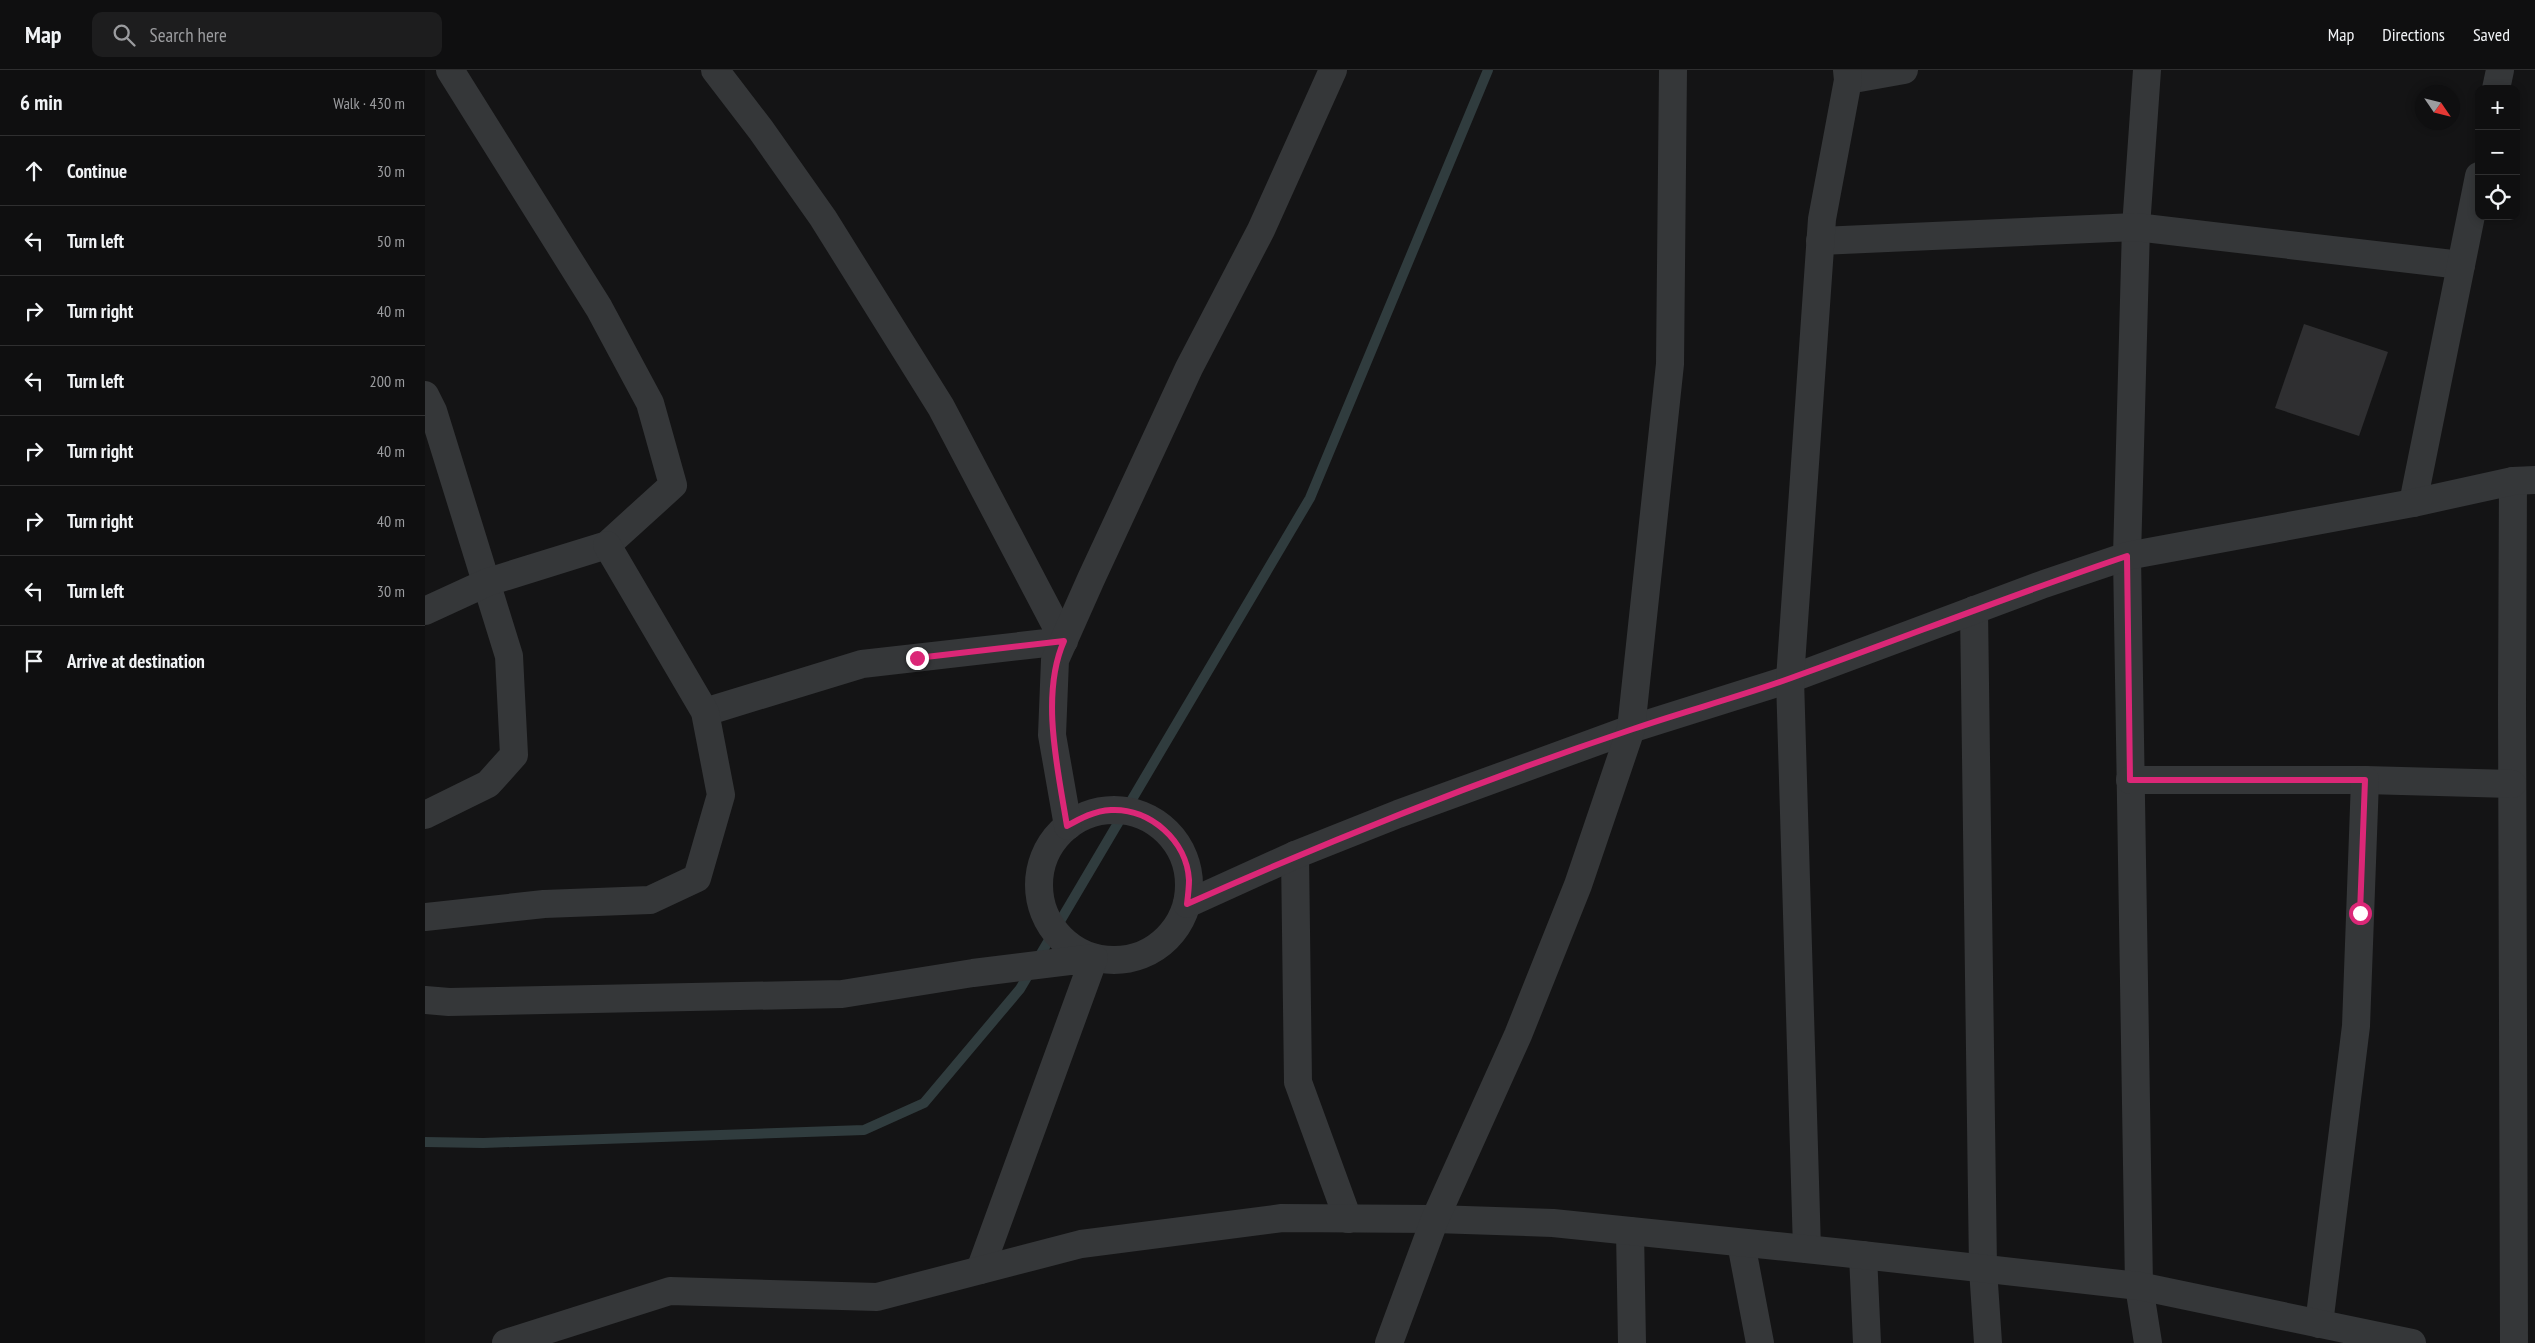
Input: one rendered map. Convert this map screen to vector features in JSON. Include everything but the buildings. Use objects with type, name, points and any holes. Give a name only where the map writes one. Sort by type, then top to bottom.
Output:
[{"type":"street","points":[[425,611],[488,582],[607,545],[673,485],[650,403],[599,308],[449,70]]},
{"type":"street","points":[[715,70],[761,130],[823,218],[941,408],[1064,641]]},
{"type":"street","points":[[1067,826],[1052,736],[1055,660],[1189,368],[1261,230],[1333,70]]},
{"type":"street","points":[[1389,1343],[1435,1219],[1518,1035],[1578,885],[1631,729],[1670,364],[1673,70]]},
{"type":"street","points":[[1807,1249],[1790,678],[1820,241],[1822,219],[1847,75],[1903,70]]},
{"type":"street","points":[[2147,70],[2136,227],[2127,556],[2139,1286],[2148,1343]]},
{"type":"street","points":[[2498,85],[2500,70]]},
{"type":"street","points":[[2413,503],[2475,196]]},
{"type":"street","points":[[1820,241],[2136,227],[2461,266]]},
{"type":"street","points":[[425,395],[433,411],[488,582],[509,656],[514,755],[489,784],[425,816]]},
{"type":"street","points":[[1187,904],[1295,855],[1397,814],[1631,729],[1790,678],[2127,556],[2413,503],[2524,480],[2512,784],[2514,1343]]},
{"type":"street","points":[[425,917],[544,904],[650,900],[697,878],[721,795],[705,712],[607,545]]},
{"type":"street","points":[[1974,610],[1983,1268],[1988,1343]]},
{"type":"street","points":[[705,712],[862,664],[1064,641]]},
{"type":"street","points":[[2130,780],[2365,780],[2512,784]]},
{"type":"street","points":[[2319,1324],[2355,1026],[2365,780]]},
{"type":"street","points":[[425,1000],[449,1002],[842,994],[973,973],[1094,958],[1118,961],[1141,956],[1162,944],[1177,926],[1187,904],[1189,880],[1184,858],[1173,838],[1155,822],[1133,812],[1111,810],[1088,814],[1067,826],[1051,843],[1041,865],[1038,889],[1043,912],[1055,933],[1072,948],[1094,958]]},
{"type":"street","points":[[1295,855],[1298,1082],[1347,1220]]},
{"type":"street","points":[[980,1270],[1094,958]]},
{"type":"street","points":[[505,1343],[670,1291],[877,1297],[1081,1244],[1282,1218],[1347,1220],[1435,1219],[1553,1223],[1983,1268],[2139,1286],[2412,1343]]},
{"type":"street","points":[[1630,1231],[1632,1343]]},
{"type":"street","points":[[1741,1243],[1760,1343]]},
{"type":"street","points":[[1863,1255],[1867,1343]]},
{"type":"waterway","points":[[425,1142],[483,1143],[864,1130],[924,1103],[1020,989],[1310,498],[1488,70]]},
{"type":"route","points":[[917,658],[1064,641],[1055,660],[1052,736],[1067,826],[1088,814],[1111,810],[1133,812],[1155,822],[1173,838],[1184,858],[1189,880],[1187,904],[1295,855],[1397,814],[1631,729],[1790,678],[2044,584],[2127,556],[2130,780],[2365,780],[2360,913]]}]
